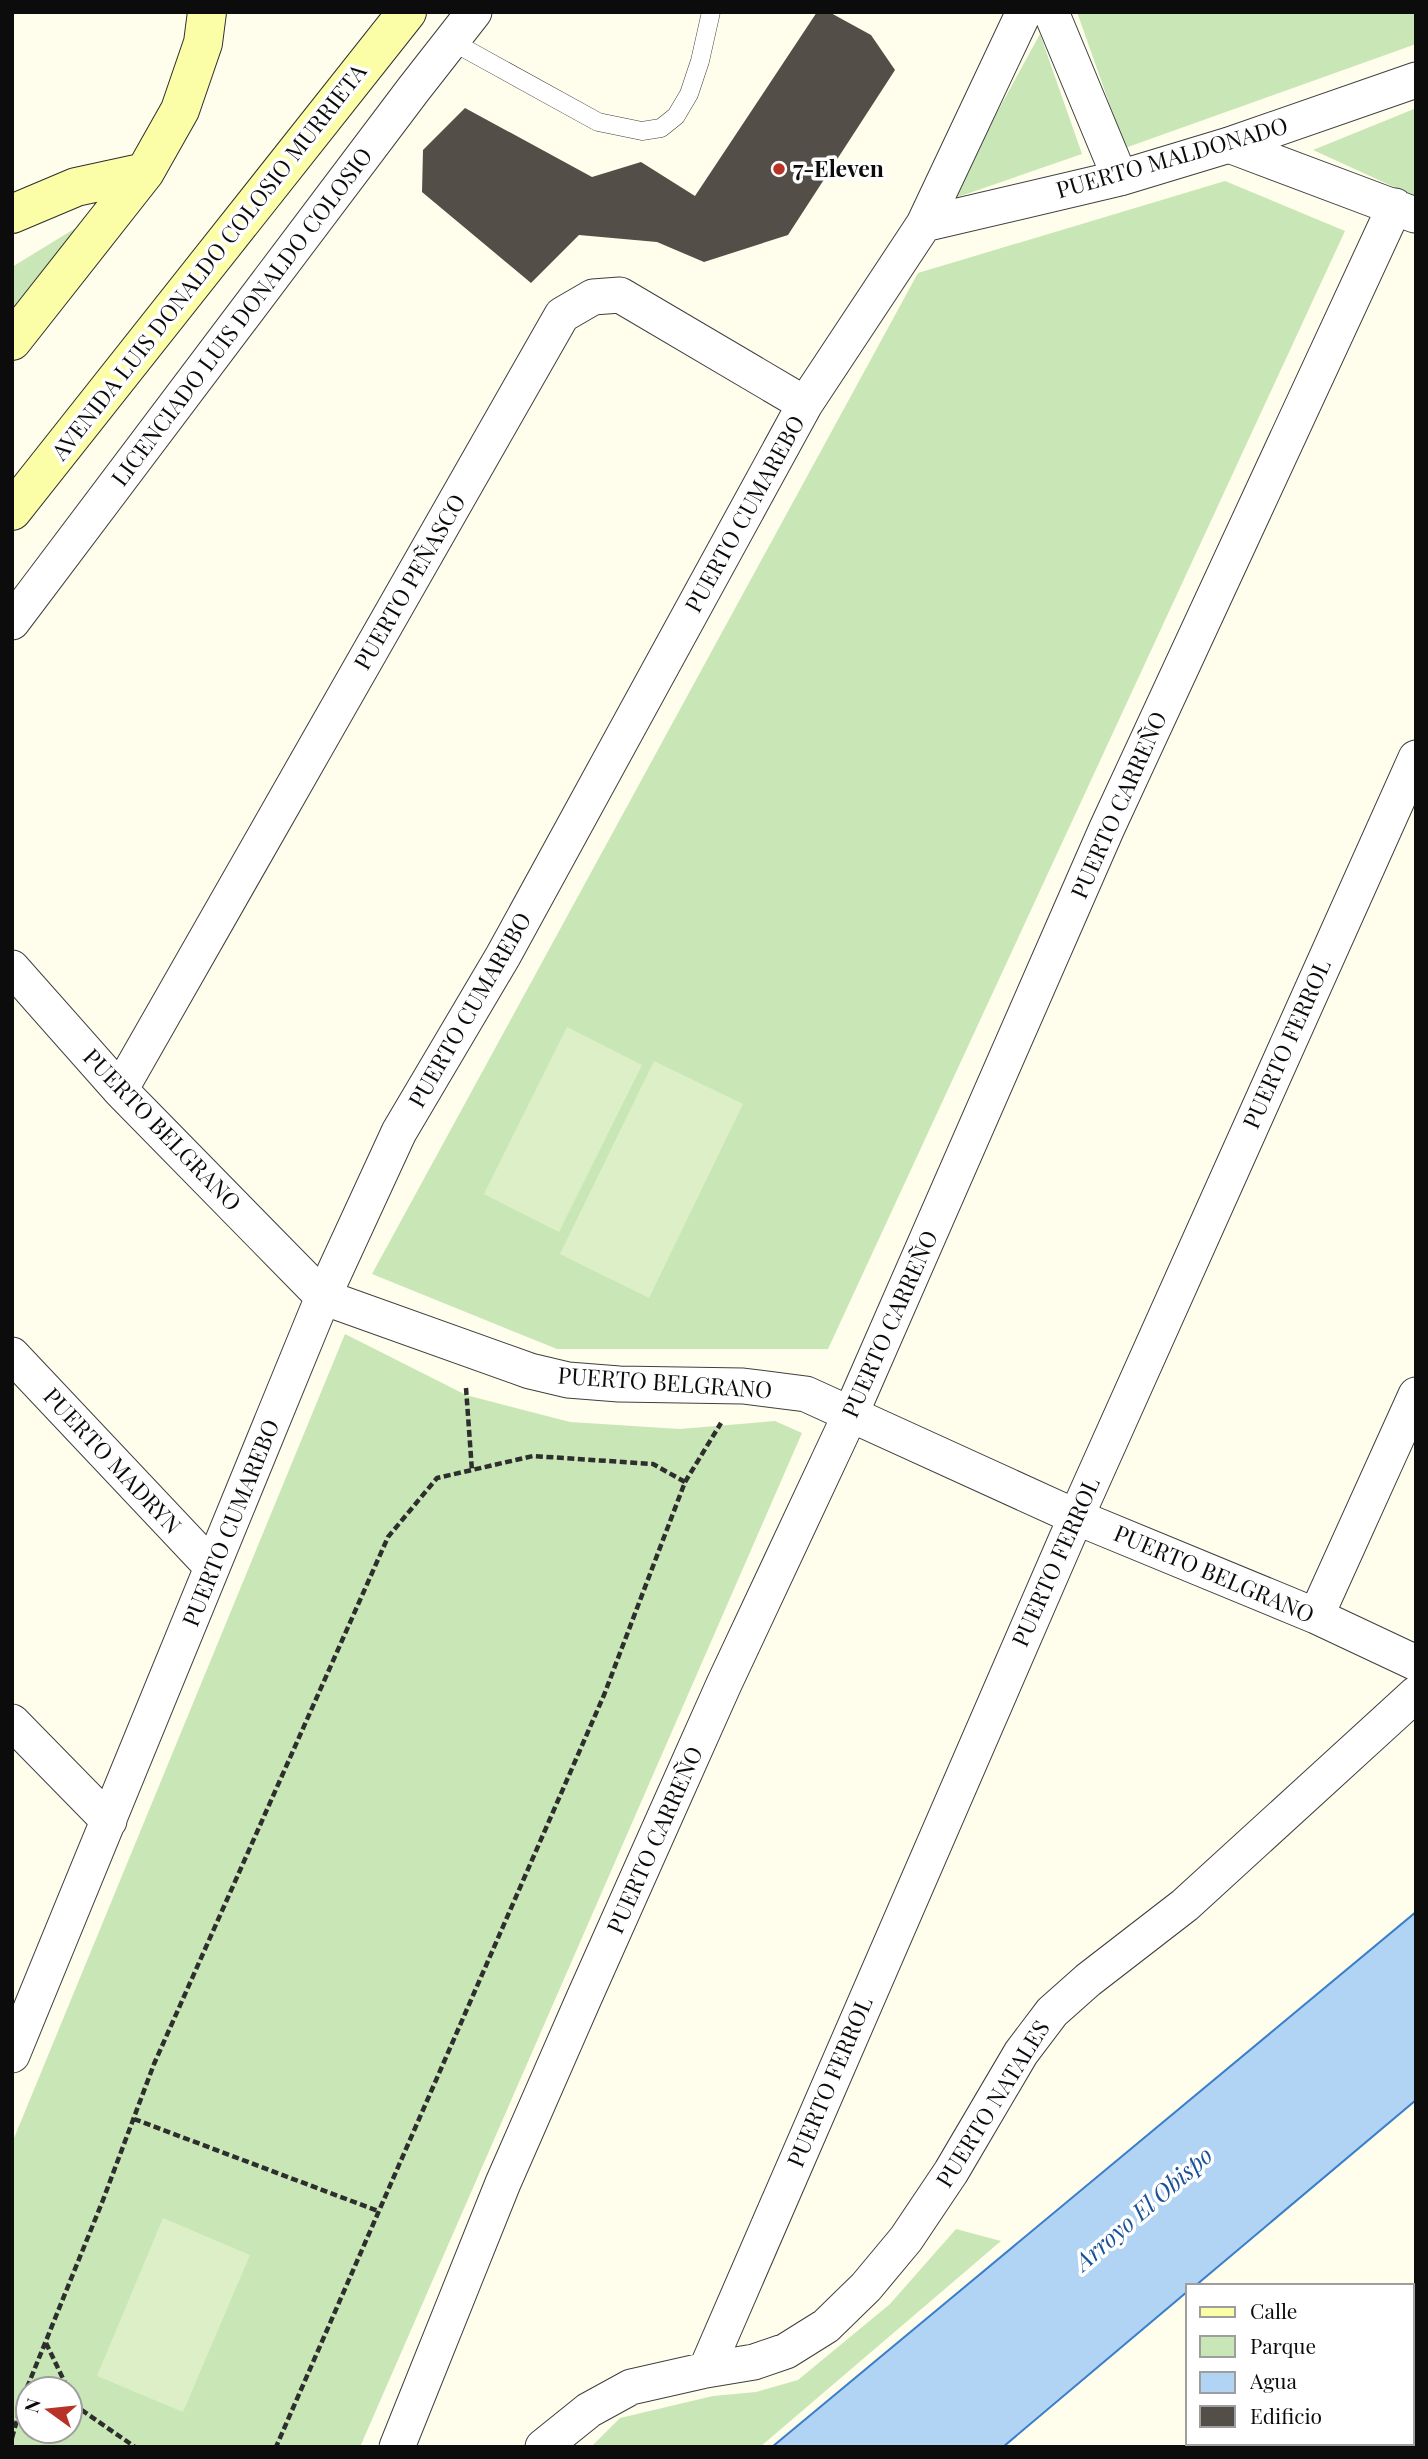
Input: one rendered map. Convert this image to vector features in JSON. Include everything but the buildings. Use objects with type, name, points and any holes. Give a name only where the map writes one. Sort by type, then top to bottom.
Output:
[{"type":"main road","points":[[12,341],[145,172],[180,110],[203,43],[207,12]]},
{"type":"main road","name":"AVENIDA LUIS DONALDO COLOSIO MURRIETA","points":[[12,511],[407,12]]},
{"type":"main road","points":[[12,214],[76,187],[145,172]]},
{"type":"street","name":"LICENCIADO LUIS DONALDO COLOSIO","points":[[12,622],[474,12]]},
{"type":"street","name":"PUERTO CUMAREBO","points":[[12,2054],[323,1297],[399,1132],[503,956],[805,404],[925,224],[1024,12]]},
{"type":"street","points":[[1051,12],[1120,178]]},
{"type":"street","name":"PUERTO MALDONADO","points":[[925,224],[1120,178],[1229,145],[1416,80]]},
{"type":"street","points":[[1229,145],[1406,211]]},
{"type":"street","name":"PUERTO CARREÑO","points":[[397,2447],[503,2183],[573,2023],[724,1684],[851,1413],[1107,828],[1406,211]]},
{"type":"street","name":"PUERTO PEÑASCO","points":[[120,1090],[562,315],[593,297],[620,295],[805,404]]},
{"type":"street","name":"PUERTO FERROL","points":[[706,2370],[1076,1517],[1416,758]]},
{"type":"street","name":"PUERTO BELGRANO","points":[[12,968],[120,1090],[323,1297],[530,1371],[568,1380],[619,1384],[743,1386],[806,1394],[1076,1517],[1316,1616],[1416,1663]]},
{"type":"street","name":"PUERTO MADRYN","points":[[12,1355],[212,1567]]},
{"type":"street","points":[[1316,1616],[1416,1395]]},
{"type":"street","name":"PUERTO NATALES","points":[[543,2447],[589,2410],[631,2387],[754,2362],[786,2351],[827,2326],[866,2287],[906,2239],[951,2172],[1021,2053],[1052,2012],[1088,1980],[1185,1905],[1416,1694]]},
{"type":"street","points":[[12,1722],[109,1821]]},
{"type":"lane","points":[[451,41],[598,121],[642,131],[661,128],[676,116],[689,94],[711,12]]},
{"type":"path","points":[[464,1348],[472,1471]]},
{"type":"path","points":[[276,2447],[604,1695],[685,1482],[743,1386]]},
{"type":"path","points":[[12,2438],[24,2395],[154,2064],[388,1537],[437,1478],[533,1456],[653,1464],[685,1482]]},
{"type":"path","points":[[134,2119],[379,2211]]},
{"type":"path","points":[[46,2343],[61,2375]]},
{"type":"path","points":[[84,2412],[135,2447]]},
{"type":"green space","points":[[1077,12],[1416,12],[1416,44],[1125,148]]},
{"type":"green space","points":[[1040,34],[1082,154],[949,200]]},
{"type":"green space","points":[[1414,109],[1416,197],[1313,150]]},
{"type":"green space","points":[[1225,181],[1345,231],[828,1349],[557,1349],[372,1274],[918,273]]},
{"type":"green space","points":[[79,226],[12,311],[12,267]]},
{"type":"green space","points":[[567,1027],[642,1065],[559,1232],[484,1194]]},
{"type":"green space","points":[[654,1061],[743,1104],[649,1298],[560,1254]]},
{"type":"green space","points":[[345,1334],[466,1395],[570,1422],[680,1429],[775,1421],[802,1433],[360,2447],[12,2447],[12,2143]]},
{"type":"green space","points":[[163,2218],[250,2255],[183,2412],[97,2376]]},
{"type":"green space","points":[[956,2229],[1001,2241],[760,2447],[591,2447],[620,2418],[713,2396],[756,2392],[798,2380],[890,2304]]},
{"type":"water","name":"Arroyo El Obispo","points":[[1416,1912],[1416,2100],[1197,2284],[1186,2284],[1186,2293],[1003,2447],[772,2447]]},
{"type":"place","name":"7-Eleven","points":[[779,169]]}]
